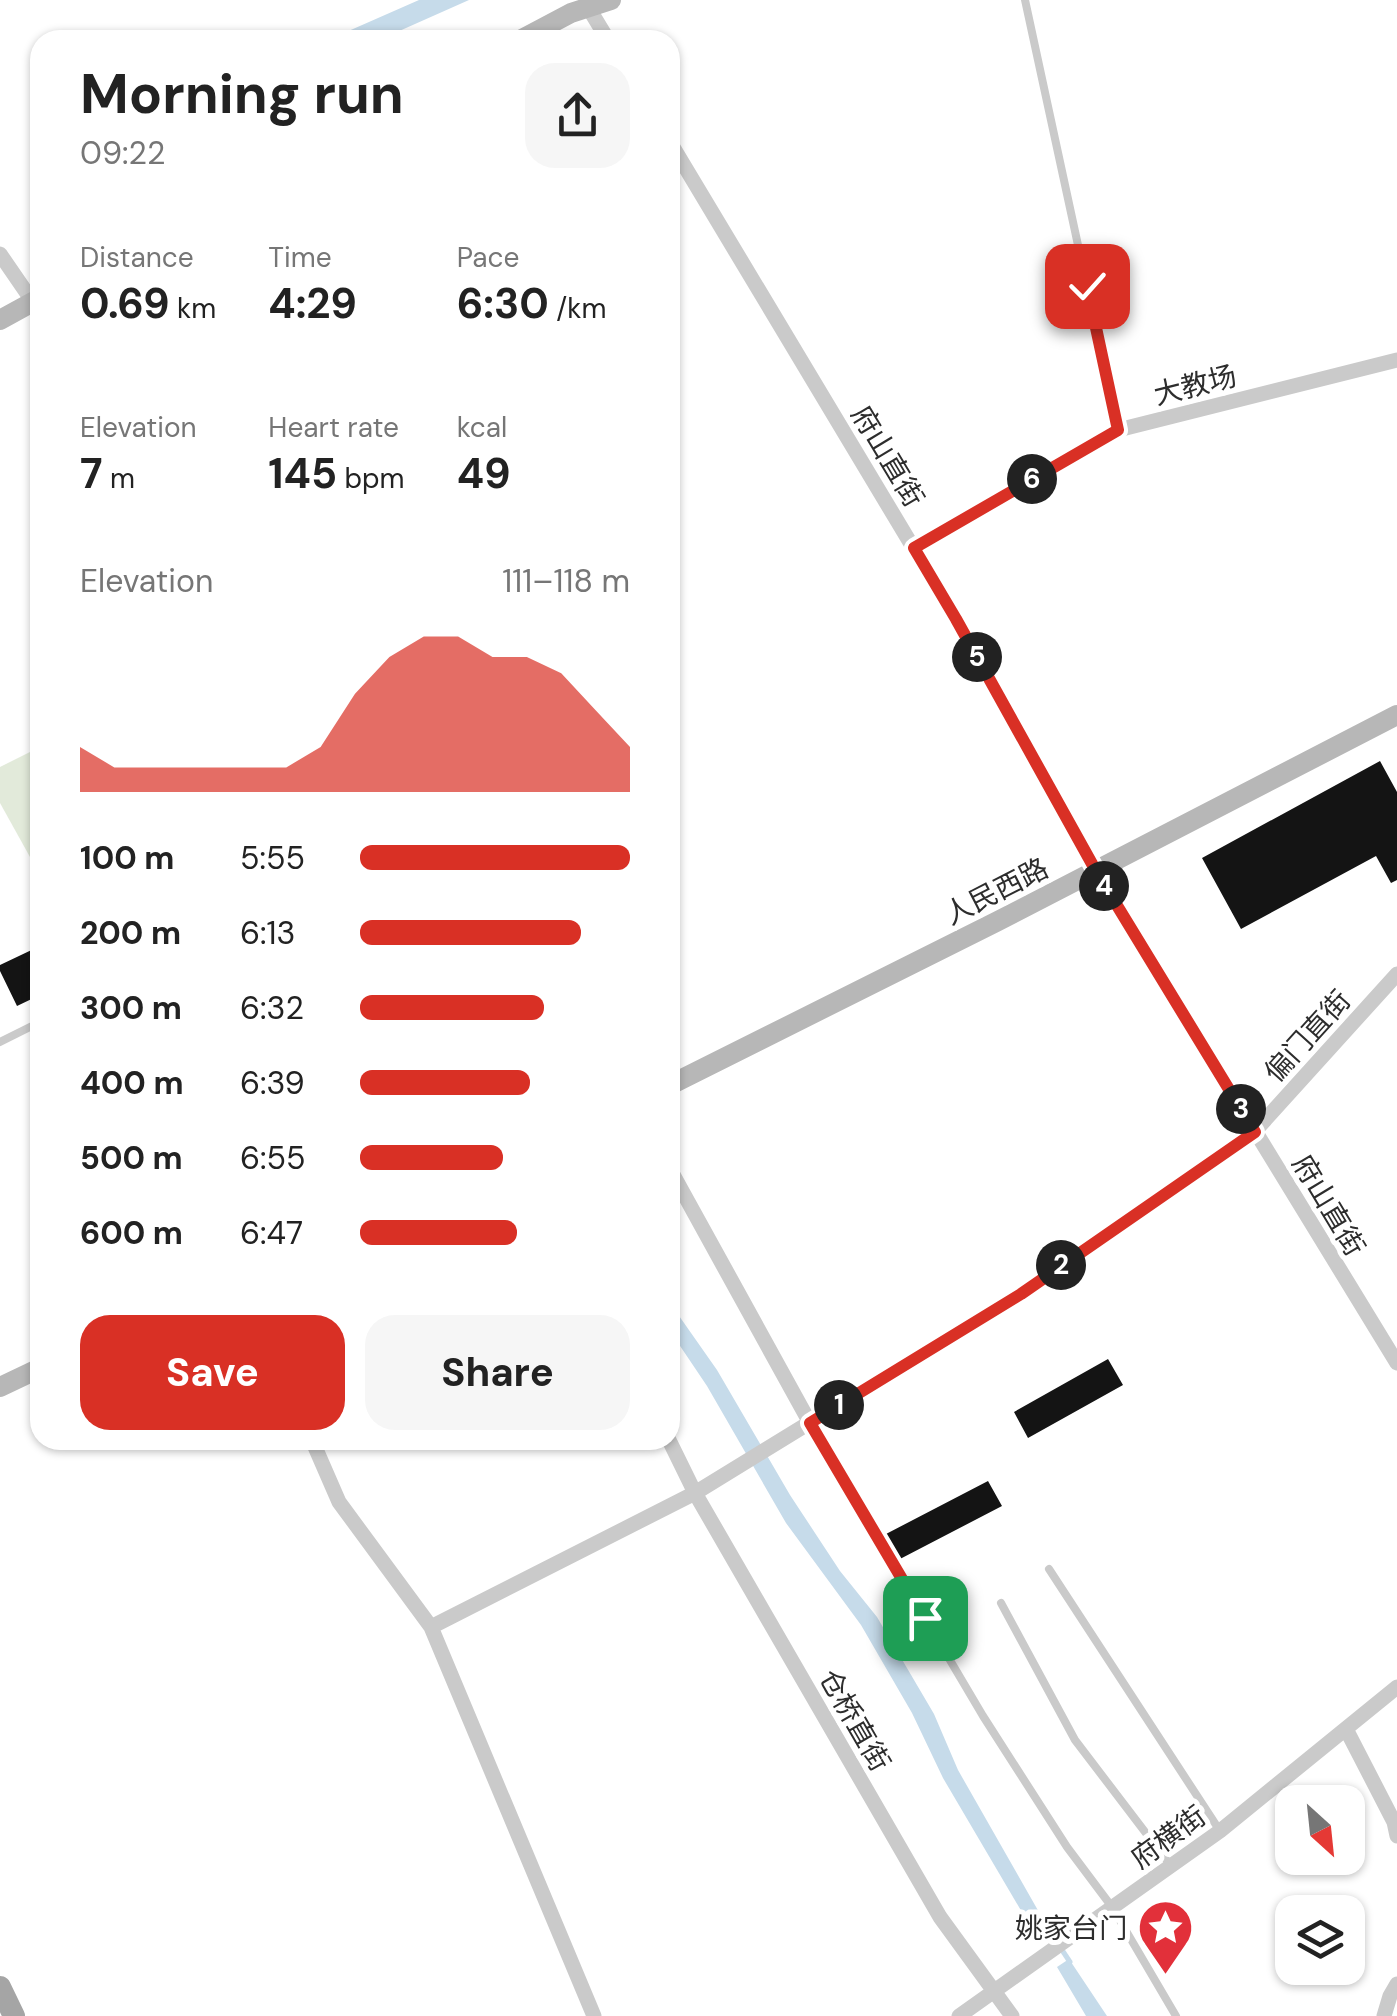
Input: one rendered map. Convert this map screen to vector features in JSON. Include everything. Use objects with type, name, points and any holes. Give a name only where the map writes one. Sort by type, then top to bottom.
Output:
[{"type":"main road","points":[[539,30],[571,13],[611,0]]},
{"type":"main road","points":[[0,320],[30,304]]},
{"type":"main road","name":"人民西路","points":[[680,1080],[1397,715]]},
{"type":"main road","points":[[0,1387],[30,1373]]},
{"type":"main road","points":[[0,1987],[14,2016]]},
{"type":"street","points":[[588,7],[602,30]]},
{"type":"street","name":"府山直街","points":[[680,159],[956,619],[1096,871],[1397,1364]]},
{"type":"street","points":[[0,254],[30,291]]},
{"type":"street","name":"大教场","points":[[914,548],[1118,430],[1397,360]]},
{"type":"street","name":"偏门直街","points":[[431,1628],[695,1493],[1021,1294],[1255,1132],[1397,974]]},
{"type":"street","points":[[680,1187],[810,1423]]},
{"type":"street","points":[[316,1450],[339,1502],[431,1628],[594,2016]]},
{"type":"street","name":"仓桥直街","points":[[674,1450],[940,1917],[1012,2016]]},
{"type":"street","name":"府横街","points":[[959,2016],[1220,1832],[1397,1687]]},
{"type":"street","points":[[1346,1728],[1394,1822],[1397,1836]]},
{"type":"street","points":[[1384,2016],[1397,1984]]},
{"type":"lane","points":[[1025,0],[1118,430]]},
{"type":"lane","points":[[0,1042],[30,1027]]},
{"type":"lane","points":[[810,1423],[982,1716],[1067,1847],[1112,1907],[1176,2016]]},
{"type":"lane","points":[[1048,1569],[1220,1832]]},
{"type":"lane","points":[[1000,1602],[1075,1740],[1171,1866]]},
{"type":"green space","points":[[30,752],[30,857],[0,803],[0,767]]},
{"type":"water","points":[[419,0],[469,0],[402,30],[351,30]]},
{"type":"water","points":[[680,1317],[717,1370],[790,1495],[840,1571],[877,1617],[934,1714],[958,1770],[1048,1928],[1036,1936],[943,1778],[912,1713],[861,1625],[786,1523],[680,1346]]},
{"type":"water","points":[[1069,1959],[1107,2016],[1086,2016],[1057,1967]]},
{"type":"building","points":[[1380,761],[1397,792],[1397,880],[1391,883],[1376,856],[1241,929],[1202,858]]},
{"type":"building","points":[[30,951],[30,1000],[17,1006],[0,965]]},
{"type":"building","points":[[1108,1359],[1123,1385],[1028,1438],[1014,1412]]},
{"type":"building","points":[[988,1481],[1002,1506],[900,1559],[886,1534]]},
{"type":"waterway","points":[[1046,1926],[1070,1962]]},
{"type":"place","name":"姚家台门","points":[[1166,1977]]},
{"type":"route","points":[[925,1618],[810,1423],[1021,1294],[1255,1132],[1096,871],[914,548],[1118,430],[1087,286]]}]
